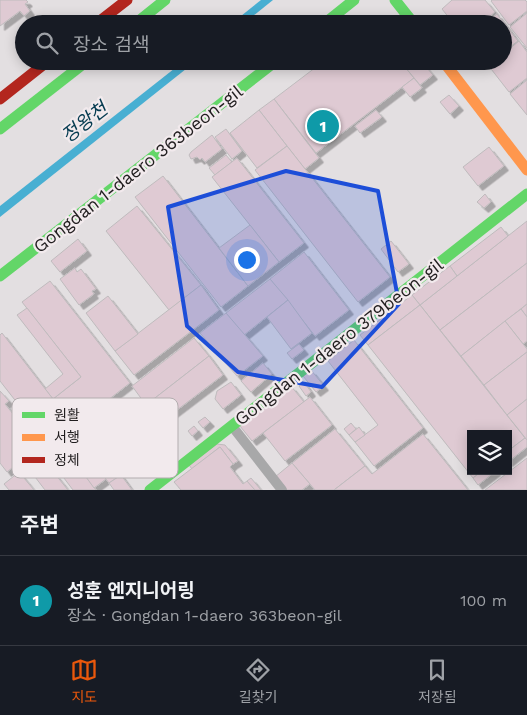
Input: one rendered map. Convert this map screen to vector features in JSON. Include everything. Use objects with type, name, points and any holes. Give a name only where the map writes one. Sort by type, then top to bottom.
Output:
[{"type":"street","points":[[108,15],[127,0]]},
{"type":"street","points":[[146,15],[165,0]]},
{"type":"street","points":[[335,15],[354,0]]},
{"type":"street","points":[[395,0],[407,15]]},
{"type":"street","points":[[0,99],[37,70]]},
{"type":"street","points":[[0,129],[75,70]]},
{"type":"street","name":"Gongdan 1-daero 363beon-gil","points":[[0,276],[264,70]]},
{"type":"street","points":[[450,70],[527,170]]},
{"type":"street","name":"Gongdan 1-daero 379beon-gil","points":[[178,468],[527,194]]},
{"type":"street","points":[[232,426],[282,490]]},
{"type":"street","name":"Gongdan 1-daero 379beon-gil","points":[[150,490],[165,478]]},
{"type":"highlighted area","points":[[286,171],[378,191],[399,304],[322,387],[238,372],[187,326],[168,207]]},
{"type":"water","points":[[261,0],[273,0],[254,15],[242,15]]},
{"type":"water","points":[[173,70],[185,70],[0,217],[0,206]]},
{"type":"building","points":[[0,0],[26,0],[28,2],[25,4],[30,11],[23,15],[20,11],[0,26]]},
{"type":"building","points":[[452,0],[485,0],[495,12],[492,15],[447,15],[442,9]]},
{"type":"building","points":[[525,0],[527,2],[527,11],[512,23],[512,15],[502,15],[491,1]]},
{"type":"building","points":[[527,13],[527,48],[512,29],[512,25]]},
{"type":"building","points":[[512,33],[518,41],[512,45]]},
{"type":"building","points":[[519,41],[527,52],[527,78],[509,92],[492,70],[512,70],[512,47]]},
{"type":"building","points":[[312,70],[407,70],[414,78],[316,153],[274,99]]},
{"type":"building","points":[[408,70],[429,70],[433,75],[420,85]]},
{"type":"building","points":[[414,78],[422,88],[410,97],[402,87]]},
{"type":"building","points":[[527,80],[527,115],[510,94]]},
{"type":"building","points":[[449,95],[459,106],[450,114],[440,102]]},
{"type":"building","points":[[274,99],[319,158],[305,169],[259,110]]},
{"type":"building","points":[[259,110],[287,146],[257,168],[230,133]]},
{"type":"building","points":[[376,110],[382,117],[360,133],[355,126]]},
{"type":"building","points":[[226,129],[242,151],[232,159],[215,137]]},
{"type":"building","points":[[212,135],[222,149],[205,162],[202,158],[200,160],[197,157],[191,159],[189,155],[191,152]]},
{"type":"building","points":[[287,146],[390,277],[358,302],[255,170]]},
{"type":"building","points":[[489,147],[504,166],[478,186],[463,167]]},
{"type":"building","points":[[226,155],[232,162],[215,175],[209,168]]},
{"type":"building","points":[[237,158],[304,243],[279,262],[212,177]]},
{"type":"building","points":[[163,176],[248,286],[221,307],[135,197]]},
{"type":"building","points":[[485,194],[491,202],[484,208],[477,202]]},
{"type":"building","points":[[137,206],[201,285],[169,310],[106,231]]},
{"type":"building","points":[[527,221],[527,263],[440,330],[420,305]]},
{"type":"building","points":[[250,225],[279,262],[248,286],[219,248]]},
{"type":"building","points":[[501,227],[508,236],[457,276],[450,266]]},
{"type":"building","points":[[78,239],[87,251],[60,272],[51,261]]},
{"type":"building","points":[[391,241],[409,264],[398,272],[381,249]]},
{"type":"building","points":[[304,252],[349,310],[315,336],[270,279]]},
{"type":"building","points":[[527,263],[527,304],[461,356],[440,330]]},
{"type":"building","points":[[450,266],[457,276],[420,305],[412,295]]},
{"type":"building","points":[[75,268],[77,272],[81,269],[96,289],[92,291],[94,294],[79,305],[60,279]]},
{"type":"building","points":[[270,279],[288,300],[244,335],[226,313]]},
{"type":"building","points":[[50,281],[130,383],[111,398],[54,398],[81,377],[22,302]]},
{"type":"building","points":[[201,285],[219,310],[134,375],[115,351]]},
{"type":"building","points":[[412,295],[420,305],[368,345],[360,335]]},
{"type":"building","points":[[108,296],[138,334],[115,351],[86,313]]},
{"type":"building","points":[[288,300],[312,333],[291,349],[267,317]]},
{"type":"building","points":[[527,304],[527,317],[521,309]]},
{"type":"building","points":[[420,305],[525,438],[512,448],[512,430],[467,430],[467,470],[368,345]]},
{"type":"building","points":[[27,308],[81,377],[54,398],[45,389],[63,374],[17,315]]},
{"type":"building","points":[[521,309],[527,317],[527,341],[523,344],[505,321]]},
{"type":"building","points":[[226,313],[263,356],[237,376],[200,333]]},
{"type":"building","points":[[505,321],[527,349],[527,352],[484,385],[461,356]]},
{"type":"building","points":[[2,333],[52,398],[13,398],[0,381],[0,335]]},
{"type":"building","points":[[194,338],[209,356],[155,398],[141,398],[132,386]]},
{"type":"building","points":[[354,340],[423,428],[374,466],[355,442],[378,425],[328,361]]},
{"type":"building","points":[[299,344],[304,350],[292,359],[287,353]]},
{"type":"building","points":[[527,352],[527,399],[507,415],[484,385]]},
{"type":"building","points":[[209,356],[223,375],[178,409],[178,398],[155,398]]},
{"type":"building","points":[[263,363],[272,374],[251,392],[241,381]]},
{"type":"building","points":[[311,370],[324,386],[316,392],[303,376]]},
{"type":"building","points":[[231,382],[241,395],[223,409],[215,399],[217,391]]},
{"type":"building","points":[[304,382],[311,392],[306,396],[299,386]]},
{"type":"building","points":[[291,386],[304,402],[252,441],[240,426]]},
{"type":"building","points":[[0,391],[9,401],[5,404],[12,413],[12,468],[7,472],[0,463]]},
{"type":"building","points":[[310,397],[332,425],[285,461],[263,433]]},
{"type":"building","points":[[527,399],[527,440],[507,415]]},
{"type":"building","points":[[205,417],[210,422],[203,428],[198,422]]},
{"type":"building","points":[[351,423],[356,429],[349,435],[344,429]]},
{"type":"building","points":[[194,426],[198,431],[192,436],[188,431]]},
{"type":"building","points":[[359,427],[365,435],[355,442],[349,435]]},
{"type":"building","points":[[335,429],[365,466],[334,490],[315,490],[292,463]]},
{"type":"building","points":[[423,434],[468,490],[334,490],[365,466],[372,474]]},
{"type":"building","points":[[525,438],[527,440],[527,447],[512,459],[512,448]]},
{"type":"building","points":[[217,444],[225,445],[238,461],[233,464],[220,447],[192,469],[189,465]]},
{"type":"building","points":[[220,447],[233,464],[230,467],[243,484],[247,481],[255,490],[181,490],[174,482]]},
{"type":"building","points":[[527,458],[527,490],[485,490],[505,475],[512,475],[512,469]]},
{"type":"building","points":[[292,463],[310,484],[302,490],[285,490],[275,477]]},
{"type":"building","points":[[477,475],[491,475],[478,485],[473,478]]},
{"type":"building","points":[[12,478],[24,478],[34,490],[9,490],[4,484]]},
{"type":"building","points":[[36,478],[58,478],[68,490],[45,490]]},
{"type":"building","points":[[64,478],[87,478],[96,490],[73,490]]},
{"type":"building","points":[[87,478],[105,478],[106,479],[94,488]]},
{"type":"building","points":[[105,478],[116,478],[109,483]]},
{"type":"building","points":[[116,478],[123,478],[132,490],[114,490],[109,483]]},
{"type":"building","points":[[251,478],[261,490],[255,490],[247,481]]},
{"type":"traffic: fast","points":[[146,15],[165,0]]},
{"type":"traffic: fast","points":[[335,15],[354,0]]},
{"type":"traffic: fast","points":[[395,0],[407,15]]},
{"type":"traffic: fast","points":[[0,129],[75,70]]},
{"type":"traffic: fast","points":[[0,276],[264,70]]},
{"type":"traffic: fast","points":[[178,468],[527,194]]},
{"type":"traffic: fast","points":[[150,490],[165,478]]},
{"type":"traffic: slow","points":[[450,70],[527,170]]},
{"type":"traffic: jam","points":[[108,15],[127,0]]},
{"type":"traffic: jam","points":[[0,99],[37,70]]},
{"type":"place","name":"성훈 엔지니어링","points":[[323,126]]},
{"type":"water label","name":"정왕천","points":[[84,122]]}]
